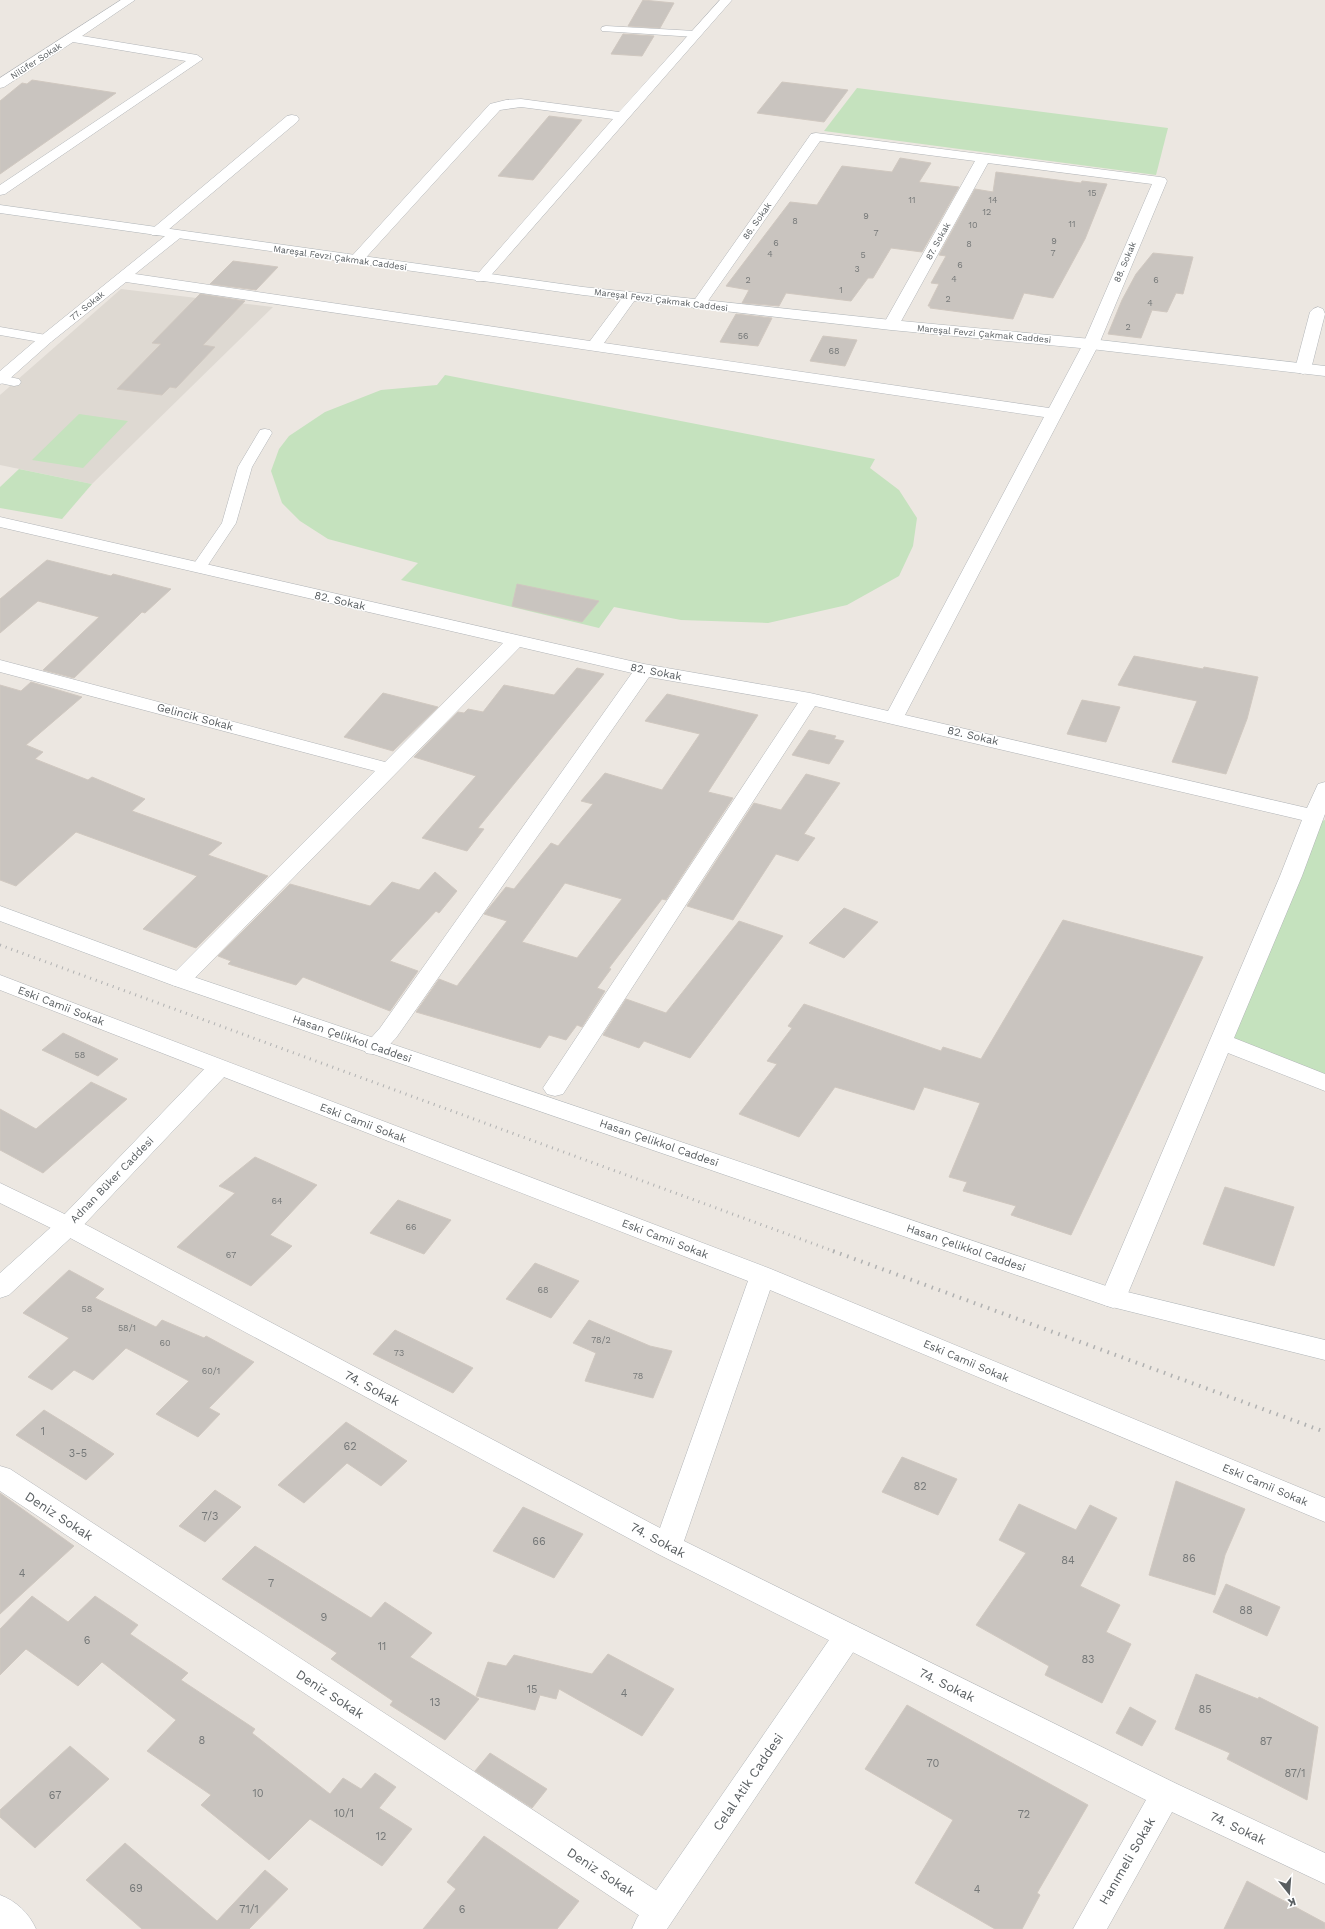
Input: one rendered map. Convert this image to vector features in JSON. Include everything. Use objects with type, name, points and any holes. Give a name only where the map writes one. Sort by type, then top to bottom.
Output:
[{"type":"street","name":"Nilüfer Sokak","points":[[0,84],[129,0]]},
{"type":"street","points":[[481,278],[622,116],[726,0]]},
{"type":"street","points":[[0,191],[197,59],[72,38]]},
{"type":"street","points":[[356,260],[495,107],[521,102],[622,116]]},
{"type":"street","points":[[158,232],[292,119]]},
{"type":"street","name":"86. Sokak","points":[[698,305],[816,137],[984,158]]},
{"type":"street","name":"88. Sokak","points":[[894,718],[1091,344],[1160,181],[984,158]]},
{"type":"street","name":"87. Sokak","points":[[891,325],[984,158]]},
{"type":"street","name":"Mareşal Fevzi Çakmak Caddesi","points":[[0,209],[481,278],[630,297],[891,325],[1091,344],[1325,371]]},
{"type":"street","name":"77. Sokak","points":[[5,380],[46,339],[174,235]]},
{"type":"street","points":[[123,277],[1054,414]]},
{"type":"street","points":[[593,347],[630,297]]},
{"type":"street","points":[[1303,369],[1318,312]]},
{"type":"street","name":"82. Sokak","points":[[0,522],[515,642],[644,670],[810,699],[1313,816]]},
{"type":"street","points":[[180,980],[515,642]]},
{"type":"street","name":"Gelincik Sokak","points":[[0,666],[389,769]]},
{"type":"street","points":[[374,1047],[393,1026],[644,670]]},
{"type":"street","points":[[555,1088],[810,699]]},
{"type":"street","points":[[1114,1298],[1291,876],[1313,816],[1325,791]]},
{"type":"street","name":"Hasan Çelikkol Caddesi","points":[[0,913],[180,980],[1114,1298],[1325,1350]]},
{"type":"street","name":"Eski Camii Sokak","points":[[0,982],[762,1276],[1325,1510]]},
{"type":"street","points":[[1221,1042],[1325,1083]]},
{"type":"street","name":"Adnan Büker Caddesi","points":[[0,1288],[68,1226],[220,1068]]},
{"type":"street","name":"74. Sokak","points":[[0,1192],[68,1226],[668,1546],[1166,1794],[1325,1870]]},
{"type":"street","points":[[668,1546],[762,1276]]},
{"type":"street","name":"Deniz Sokak","points":[[0,1477],[654,1920]]},
{"type":"street","name":"Celal Atik Caddesi","points":[[654,1920],[848,1636]]},
{"type":"street","name":"Hanımeli Sokak","points":[[1089,1929],[1166,1794]]},
{"type":"street","points":[[0,1910],[20,1929]]},
{"type":"lane","points":[[606,29],[695,34]]},
{"type":"lane","points":[[0,331],[46,339]]},
{"type":"lane","points":[[199,568],[229,524],[245,467],[265,433]]},
{"type":"shaded area","points":[[121,289],[273,307],[92,484],[0,465],[0,395]]},
{"type":"green space","points":[[857,88],[1168,128],[1156,175],[824,131]]},
{"type":"green space","points":[[445,375],[875,459],[870,468],[899,490],[917,518],[913,546],[899,576],[847,605],[768,623],[681,620],[614,607],[599,628],[401,580],[418,563],[328,539],[300,521],[282,503],[271,471],[279,449],[289,436],[325,412],[381,390],[437,385]]},
{"type":"green space","points":[[79,414],[128,421],[83,468],[32,460]]},
{"type":"green space","points":[[19,469],[92,484],[62,519],[0,508],[0,487]]},
{"type":"green space","points":[[1325,820],[1325,1090],[1223,1043],[1315,823]]},
{"type":"building","points":[[643,0],[674,3],[660,28],[628,26]]},
{"type":"building","points":[[623,34],[654,36],[642,56],[611,54]]},
{"type":"building","points":[[32,80],[116,93],[0,174],[0,101],[22,83],[27,84]]},
{"type":"building","points":[[782,82],[848,90],[824,122],[757,113]]},
{"type":"building","points":[[549,116],[582,120],[533,180],[498,176]]},
{"type":"building","points":[[900,158],[931,163],[919,182],[959,187],[922,252],[891,248],[873,278],[868,278],[851,301],[786,293],[779,306],[742,303],[749,290],[726,286],[790,202],[817,205],[842,166],[892,172]]},
{"type":"building","points":[[996,172],[1081,183],[1082,181],[1107,184],[1085,239],[1053,298],[1024,293],[1013,319],[930,308],[930,306],[928,306],[939,284],[931,283],[946,256],[939,255],[975,189],[993,192]]},
{"type":"building","points":[[1153,253],[1193,257],[1183,294],[1176,293],[1167,312],[1152,310],[1141,338],[1108,334],[1122,300],[1136,274]]},
{"type":"building","points":[[233,261],[278,267],[256,290],[210,284]]},
{"type":"building","points":[[200,294],[245,301],[203,345],[215,347],[176,388],[170,387],[162,395],[117,389],[161,344],[152,343]]},
{"type":"building","points":[[736,314],[772,318],[758,346],[720,342]]},
{"type":"building","points":[[823,336],[857,340],[845,366],[810,361]]},
{"type":"building","points":[[47,560],[111,576],[113,574],[171,589],[145,613],[142,612],[74,678],[43,670],[99,617],[38,601],[0,633],[0,599]]},
{"type":"building","points":[[517,584],[599,601],[582,622],[512,606]]},
{"type":"building","points":[[1134,656],[1203,669],[1204,667],[1258,677],[1247,719],[1226,774],[1172,762],[1197,701],[1118,685]]},
{"type":"building","points":[[577,668],[604,674],[478,828],[484,829],[467,851],[422,838],[476,776],[414,757],[458,712],[464,713],[468,709],[483,712],[504,685],[554,695]]},
{"type":"building","points":[[31,682],[82,697],[26,745],[43,752],[35,759],[88,780],[92,777],[145,799],[132,811],[222,843],[208,855],[268,876],[196,948],[143,929],[197,876],[76,832],[16,886],[0,880],[0,685],[21,691]]},
{"type":"building","points":[[383,693],[438,707],[393,751],[344,737]]},
{"type":"building","points":[[667,694],[758,715],[708,792],[733,798],[666,900],[662,899],[609,968],[611,969],[597,988],[605,991],[582,1027],[577,1025],[566,1040],[549,1035],[540,1048],[416,1012],[439,979],[457,986],[507,921],[484,914],[506,887],[514,889],[551,843],[558,846],[593,804],[581,801],[605,773],[662,790],[700,734],[645,721]],"holes":[[[565,883],[622,899],[577,958],[522,942]]]},
{"type":"building","points":[[1082,700],[1120,707],[1106,742],[1067,734]]},
{"type":"building","points":[[809,730],[836,736],[834,739],[844,741],[829,764],[792,755]]},
{"type":"building","points":[[806,774],[840,783],[804,834],[815,838],[798,861],[776,854],[733,920],[687,906],[754,803],[781,810]]},
{"type":"building","points":[[435,872],[457,891],[439,913],[436,911],[390,961],[418,971],[390,1011],[303,977],[296,985],[228,964],[231,961],[218,956],[290,884],[370,906],[392,882],[419,890]]},
{"type":"building","points":[[844,908],[878,922],[844,958],[809,943]]},
{"type":"building","points":[[1063,920],[1203,957],[1071,1235],[1011,1215],[1016,1206],[963,1191],[967,1182],[949,1177],[980,1103],[924,1087],[914,1110],[835,1087],[799,1137],[739,1114],[777,1064],[767,1061],[792,1028],[788,1026],[804,1004],[941,1051],[943,1047],[981,1059]]},
{"type":"building","points":[[739,921],[783,936],[690,1058],[644,1041],[639,1048],[603,1035],[626,999],[666,1013]]},
{"type":"building","points":[[63,1033],[118,1059],[98,1076],[42,1050]]},
{"type":"building","points":[[91,1082],[127,1099],[43,1173],[0,1150],[0,1109],[36,1129]]},
{"type":"building","points":[[255,1157],[317,1185],[270,1235],[292,1246],[251,1286],[177,1247],[235,1193],[219,1186]]},
{"type":"building","points":[[1225,1187],[1294,1207],[1274,1266],[1203,1244]]},
{"type":"building","points":[[398,1200],[451,1220],[424,1254],[370,1233]]},
{"type":"building","points":[[535,1263],[579,1281],[551,1318],[506,1299]]},
{"type":"building","points":[[69,1270],[104,1289],[95,1298],[156,1327],[162,1320],[204,1338],[206,1336],[254,1362],[209,1408],[220,1414],[198,1437],[156,1414],[189,1381],[126,1348],[93,1380],[74,1370],[52,1390],[28,1377],[69,1338],[23,1313]]},
{"type":"building","points":[[589,1320],[650,1346],[672,1351],[653,1398],[585,1381],[596,1353],[573,1343]]},
{"type":"building","points":[[395,1330],[473,1368],[453,1393],[373,1354]]},
{"type":"building","points":[[44,1410],[114,1454],[86,1480],[16,1435]]},
{"type":"building","points":[[346,1422],[407,1461],[381,1486],[347,1463],[304,1503],[278,1485]]},
{"type":"building","points":[[902,1457],[957,1479],[938,1515],[882,1492]]},
{"type":"building","points":[[1176,1481],[1245,1509],[1225,1555],[1215,1595],[1149,1575]]},
{"type":"building","points":[[215,1490],[241,1507],[205,1542],[179,1526]]},
{"type":"building","points":[[0,1493],[74,1546],[0,1614]]},
{"type":"building","points":[[1019,1504],[1076,1530],[1090,1505],[1117,1518],[1080,1586],[1120,1605],[1106,1632],[1131,1644],[1102,1703],[1045,1675],[1049,1666],[976,1625],[1026,1553],[999,1540]]},
{"type":"building","points":[[523,1507],[583,1534],[554,1578],[493,1551]]},
{"type":"building","points":[[255,1546],[371,1618],[385,1602],[432,1633],[410,1657],[479,1699],[445,1740],[390,1705],[393,1701],[331,1659],[337,1653],[222,1579]]},
{"type":"building","points":[[1226,1584],[1280,1607],[1267,1636],[1213,1612]]},
{"type":"building","points":[[32,1596],[68,1622],[95,1596],[138,1625],[130,1634],[188,1673],[181,1680],[255,1729],[252,1733],[330,1794],[343,1778],[361,1789],[375,1773],[396,1787],[379,1808],[412,1829],[382,1866],[310,1819],[269,1860],[201,1805],[211,1795],[147,1751],[176,1720],[102,1662],[78,1686],[26,1649],[0,1675],[0,1629]]},
{"type":"building","points":[[608,1654],[674,1689],[642,1736],[559,1689],[556,1699],[540,1695],[535,1710],[476,1696],[488,1662],[506,1666],[514,1655],[592,1674]]},
{"type":"building","points":[[1196,1674],[1258,1699],[1259,1697],[1318,1727],[1307,1800],[1227,1759],[1230,1753],[1175,1729]]},
{"type":"building","points":[[907,1705],[1088,1805],[1037,1893],[1040,1895],[1022,1929],[995,1929],[915,1883],[953,1820],[865,1769]]},
{"type":"building","points":[[1130,1707],[1156,1721],[1142,1746],[1116,1733]]},
{"type":"building","points":[[70,1746],[109,1779],[35,1848],[0,1817],[0,1810]]},
{"type":"building","points":[[490,1753],[547,1789],[532,1808],[475,1771]]},
{"type":"building","points":[[484,1836],[579,1901],[557,1929],[423,1929],[456,1889],[447,1882]]},
{"type":"building","points":[[125,1843],[217,1921],[265,1870],[288,1889],[249,1929],[142,1929],[86,1880]]},
{"type":"building","points":[[1247,1881],[1325,1923],[1325,1929],[1224,1929]]},
{"type":"railway","points":[[0,945],[836,1252]]},
{"type":"railway","points":[[833,1251],[1325,1432]]}]
